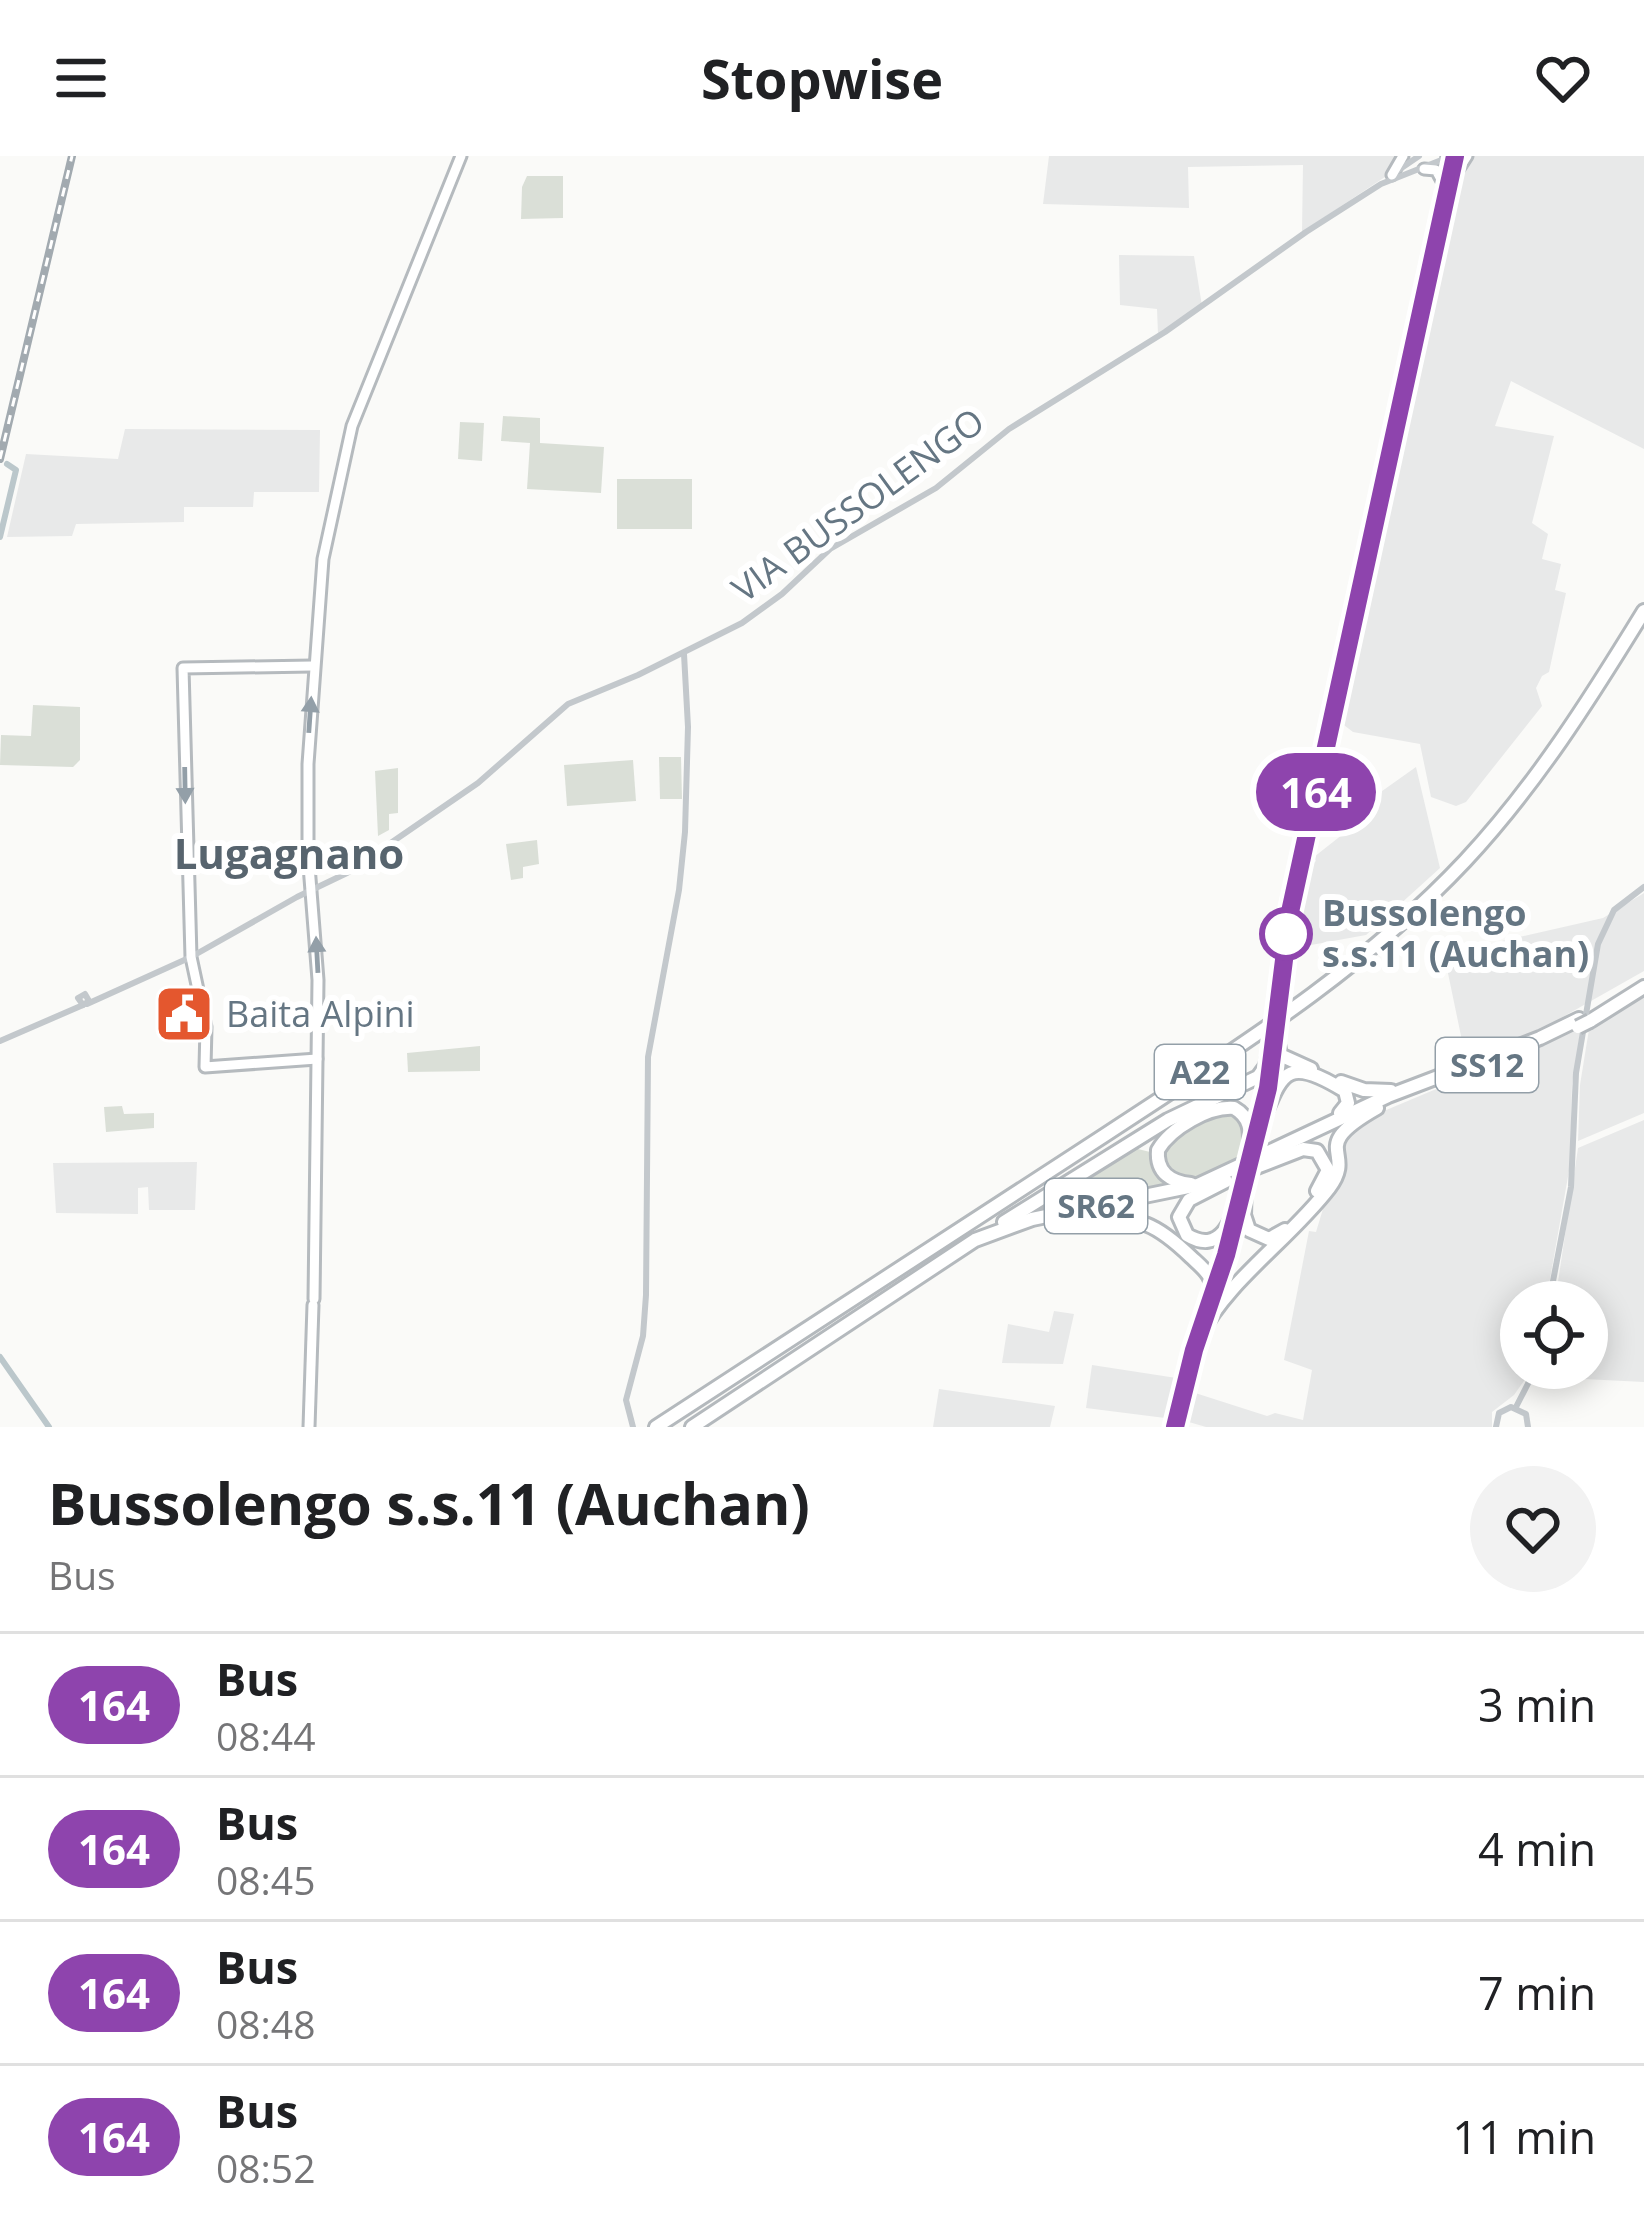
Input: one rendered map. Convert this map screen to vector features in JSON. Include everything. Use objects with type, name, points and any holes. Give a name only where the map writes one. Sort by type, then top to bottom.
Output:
[{"type":"highway","name":"A22","points":[[656,1427],[1193,1077],[1334,979],[1411,916],[1514,806],[1594,693],[1644,611]]},
{"type":"highway","name":"A22","points":[[669,1427],[1227,1063],[1377,952],[1418,916],[1520,807],[1569,741],[1644,622]]},
{"type":"highway","name":"SS12","points":[[1389,1102],[1520,1054],[1644,984]]},
{"type":"highway","name":"SS12","points":[[1410,1087],[1584,1020]]},
{"type":"highway","points":[[1275,1036],[1283,1057],[1348,1086],[1382,1092],[1410,1087]]},
{"type":"highway","points":[[975,1240],[1168,1120],[1254,1080],[1266,1066],[1275,1036]]},
{"type":"highway","points":[[1227,1180],[1185,1203],[1179,1217],[1187,1235],[1202,1242],[1219,1237],[1243,1195],[1252,1160],[1246,1118],[1226,1107],[1172,1133],[1157,1155],[1166,1175],[1187,1184],[1252,1160],[1343,1112],[1348,1095],[1312,1074],[1289,1073],[1276,1084],[1258,1130]]},
{"type":"highway","name":"SR62","points":[[697,1427],[988,1240],[1070,1217],[1175,1199],[1227,1180],[1252,1160],[1410,1087]]},
{"type":"highway","points":[[1199,1335],[1216,1306],[1288,1237],[1332,1184],[1340,1132],[1389,1102]]},
{"type":"highway","name":"SR62","points":[[697,1427],[975,1240],[1032,1219],[1175,1192],[1389,1102]]},
{"type":"highway","points":[[1243,1195],[1249,1230],[1259,1238],[1272,1239],[1320,1188],[1328,1170],[1322,1155],[1310,1149],[1252,1160]]},
{"type":"highway","points":[[1070,1217],[1122,1217],[1161,1229],[1211,1276],[1214,1296]]},
{"type":"main road","points":[[309,1427],[316,1302],[317,1112],[308,823],[312,666],[330,519],[352,426],[461,156]]},
{"type":"main road","points":[[1392,175],[1402,156]]},
{"type":"main road","points":[[1252,1160],[1275,1036],[1294,888],[1442,217],[1450,156]]},
{"type":"main road","points":[[1445,185],[1467,156]]},
{"type":"main road","points":[[1424,169],[1436,170],[1445,185]]},
{"type":"main road","points":[[312,666],[183,668],[190,957],[206,1027],[205,1067],[317,1059]]},
{"type":"main road","points":[[1175,1427],[1243,1195]]},
{"type":"street","points":[[1381,184],[1419,156]]},
{"type":"street","points":[[1381,184],[1450,156]]},
{"type":"street","name":"VIA BUSSOLENGO","points":[[0,1041],[190,957],[370,859],[473,787],[568,704],[684,654],[742,623],[830,549],[936,488],[1009,429],[1165,332],[1381,184]]},
{"type":"street","points":[[633,1427],[626,1400],[644,1316],[653,1019],[679,890],[685,832],[684,654]]},
{"type":"street","points":[[1554,1281],[1571,1187],[1576,1073],[1598,944],[1614,910],[1644,887]]},
{"type":"street","points":[[1496,1427],[1499,1413],[1516,1407],[1525,1389]]},
{"type":"street","points":[[1516,1407],[1526,1414],[1528,1426],[1538,1427]]},
{"type":"shaded area","points":[[1049,156],[1399,156],[1388,175],[1302,232],[1303,165],[1188,167],[1189,208],[1043,204]]},
{"type":"shaded area","points":[[1458,156],[1644,156],[1644,449],[1511,381],[1495,426],[1554,436],[1532,523],[1548,534],[1542,559],[1561,564],[1555,590],[1566,593],[1549,672],[1536,688],[1542,706],[1466,802],[1456,806],[1431,797],[1420,744],[1353,732],[1340,722],[1339,713]]},
{"type":"shaded area","points":[[527,176],[563,176],[563,218],[521,219]]},
{"type":"shaded area","points":[[1119,255],[1194,256],[1202,306],[1158,334],[1157,309],[1120,305]]},
{"type":"shaded area","points":[[503,416],[540,418],[540,443],[604,447],[601,493],[527,489],[530,443],[501,441]]},
{"type":"shaded area","points":[[460,422],[484,423],[482,461],[458,459]]},
{"type":"shaded area","points":[[125,429],[320,430],[319,492],[254,492],[253,507],[184,507],[184,522],[76,524],[72,536],[7,537],[26,454],[118,459]]},
{"type":"shaded area","points":[[617,479],[692,479],[692,529],[617,529]]},
{"type":"shaded area","points":[[33,705],[80,707],[80,760],[73,767],[0,765],[1,735],[31,736]]},
{"type":"shaded area","points":[[659,757],[681,757],[682,799],[660,799]]},
{"type":"shaded area","points":[[633,760],[636,801],[567,806],[564,765]]},
{"type":"shaded area","points":[[1416,767],[1440,868],[1366,935],[1289,949],[1304,871],[1352,827],[1361,806]]},
{"type":"shaded area","points":[[398,768],[398,813],[389,814],[389,830],[378,836],[375,771]]},
{"type":"shaded area","points":[[537,840],[539,864],[523,867],[523,878],[511,880],[506,844]]},
{"type":"shaded area","points":[[1644,893],[1644,971],[1538,1031],[1466,1060],[1444,954],[1603,918]]},
{"type":"shaded area","points":[[1644,991],[1644,1113],[1578,1141],[1580,1085],[1590,1023]]},
{"type":"shaded area","points":[[1581,1028],[1572,1084],[1570,1165],[1550,1281],[1500,1281],[1500,1389],[1518,1389],[1492,1412],[1492,1427],[1206,1427],[1182,1420],[1189,1391],[1267,1416],[1275,1413],[1303,1420],[1312,1370],[1284,1360],[1309,1231],[1316,1232],[1346,1133],[1372,1116]]},
{"type":"shaded area","points":[[480,1046],[480,1071],[408,1072],[407,1053]]},
{"type":"shaded area","points":[[122,1106],[124,1114],[154,1113],[154,1128],[106,1132],[104,1107]]},
{"type":"shaded area","points":[[1226,1108],[1247,1122],[1244,1163],[1190,1181],[1165,1171],[1163,1145],[1170,1137]]},
{"type":"shaded area","points":[[1644,1120],[1644,1382],[1608,1380],[1608,1281],[1558,1281],[1578,1148]]},
{"type":"shaded area","points":[[1130,1147],[1154,1153],[1172,1190],[1037,1214],[1035,1207]]},
{"type":"shaded area","points":[[197,1162],[195,1210],[149,1210],[148,1187],[138,1188],[138,1214],[56,1213],[53,1163]]},
{"type":"shaded area","points":[[1054,1311],[1074,1314],[1063,1364],[1002,1363],[1008,1324],[1049,1332]]},
{"type":"shaded area","points":[[1092,1365],[1183,1379],[1173,1419],[1086,1408]]},
{"type":"shaded area","points":[[939,1389],[1055,1406],[1050,1427],[933,1427]]},
{"type":"waterway","points":[[0,537],[16,470],[7,464]]},
{"type":"waterway","points":[[0,1357],[49,1427]]},
{"type":"railway","points":[[0,459],[72,156]]},
{"type":"bus line","name":"164","points":[[1175,1427],[1194,1350],[1226,1255],[1268,1088],[1290,912],[1455,156]]},
{"type":"place","name":"Bussolengo s.s.11 (Auchan)","points":[[1286,934]]},
{"type":"place","name":"Baita Alpini","points":[[184,1014]]},
{"type":"district","name":"Lugagnano","points":[[289,854]]}]
